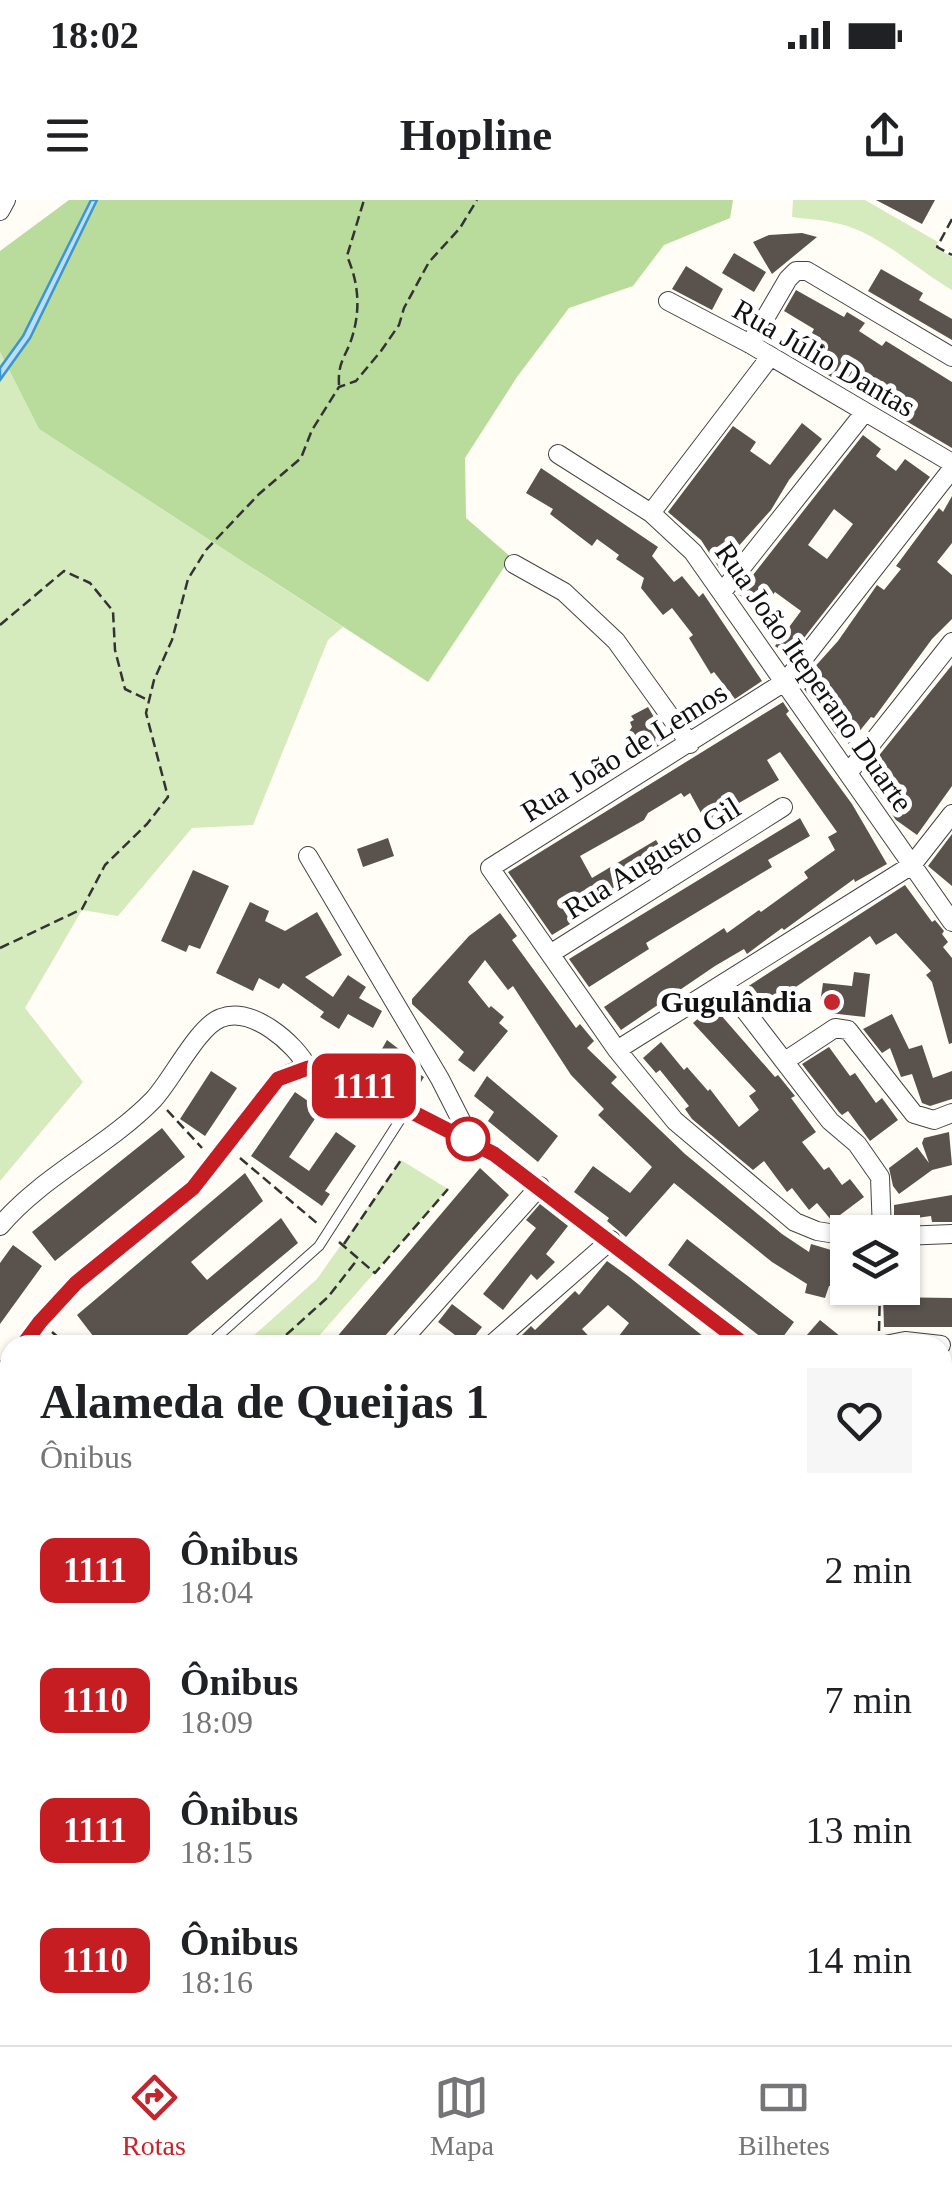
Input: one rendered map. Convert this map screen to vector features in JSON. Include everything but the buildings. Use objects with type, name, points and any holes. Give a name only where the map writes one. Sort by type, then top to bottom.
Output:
[{"type":"street","points":[[0,211],[6,200]]},
{"type":"street","points":[[750,344],[788,279],[796,271],[807,270],[952,357]]},
{"type":"street","name":"Rua Júlio Dantas","points":[[668,301],[750,344],[952,466]]},
{"type":"street","points":[[651,513],[770,357]]},
{"type":"street","points":[[722,591],[864,413]]},
{"type":"street","name":"Rua João Iteperano Duarte","points":[[558,454],[651,513],[693,552],[952,922]]},
{"type":"street","name":"Rua João de Lemos","points":[[550,954],[490,868],[786,681],[952,466]]},
{"type":"street","points":[[514,564],[564,592],[616,641],[690,744]]},
{"type":"street","points":[[849,772],[952,642]]},
{"type":"street","name":"Rua Augusto Gil","points":[[550,954],[783,807]]},
{"type":"street","points":[[617,1050],[912,865],[952,814]]},
{"type":"street","points":[[308,856],[440,1078],[472,1141]]},
{"type":"street","points":[[550,954],[617,1050],[675,1121],[795,1222],[830,1233]]},
{"type":"street","points":[[724,983],[830,1121],[857,1144],[880,1177],[881,1215]]},
{"type":"street","points":[[0,1226],[146,1107],[173,1078],[202,1034],[222,1017],[255,1020],[290,1044],[308,1068]]},
{"type":"street","points":[[785,1061],[835,1028],[848,1030],[914,1114],[934,1120],[952,1113]]},
{"type":"street","points":[[31,1335],[76,1283],[193,1188],[278,1079],[308,1068],[332,1071],[472,1141],[540,1186],[732,1335]]},
{"type":"street","points":[[407,1335],[540,1186]]},
{"type":"street","points":[[920,1235],[952,1234]]},
{"type":"street","points":[[502,1335],[611,1240]]},
{"type":"lane","points":[[220,1335],[310,1257],[330,1234],[408,1108]]},
{"type":"path","points":[[0,948],[82,909],[105,865],[168,797],[146,713],[154,680],[172,640],[188,579],[206,550],[259,494],[301,458],[312,430],[339,387],[338,366],[348,346],[358,304],[356,276],[347,256],[364,200]]},
{"type":"path","points":[[339,387],[356,381],[381,352],[400,325],[404,308],[429,262],[460,228],[477,200]]},
{"type":"path","points":[[952,219],[937,246],[952,255]]},
{"type":"path","points":[[0,625],[64,570],[90,584],[113,611],[115,650],[125,690],[149,701]]},
{"type":"path","points":[[176,1120],[202,1148]]},
{"type":"path","points":[[227,1146],[375,1273],[448,1189]]},
{"type":"path","points":[[343,1245],[401,1160]]},
{"type":"path","points":[[285,1335],[328,1297],[358,1258]]},
{"type":"path","points":[[881,1305],[882,1335]]},
{"type":"green space","points":[[69,200],[733,200],[730,218],[664,245],[633,286],[569,308],[517,377],[465,458],[466,518],[511,557],[428,682],[39,429],[0,352],[0,251]]},
{"type":"green space","points":[[793,200],[865,200],[938,242],[935,247],[952,257],[952,290],[855,229],[792,217]]},
{"type":"green space","points":[[0,352],[39,429],[343,627],[328,640],[253,825],[192,828],[118,916],[82,910],[25,1008],[83,1082],[0,1181]]},
{"type":"green space","points":[[401,1160],[448,1189],[320,1335],[254,1335],[317,1279]]},
{"type":"water","points":[[91,200],[97,200],[30,338],[0,380],[0,368],[23,336]]},
{"type":"bus line","name":"1111","points":[[30,1335],[76,1283],[193,1188],[278,1079],[300,1069],[317,1068],[332,1071],[494,1154],[732,1335]]},
{"type":"place","name":"Gugulândia","points":[[832,1002]]}]
